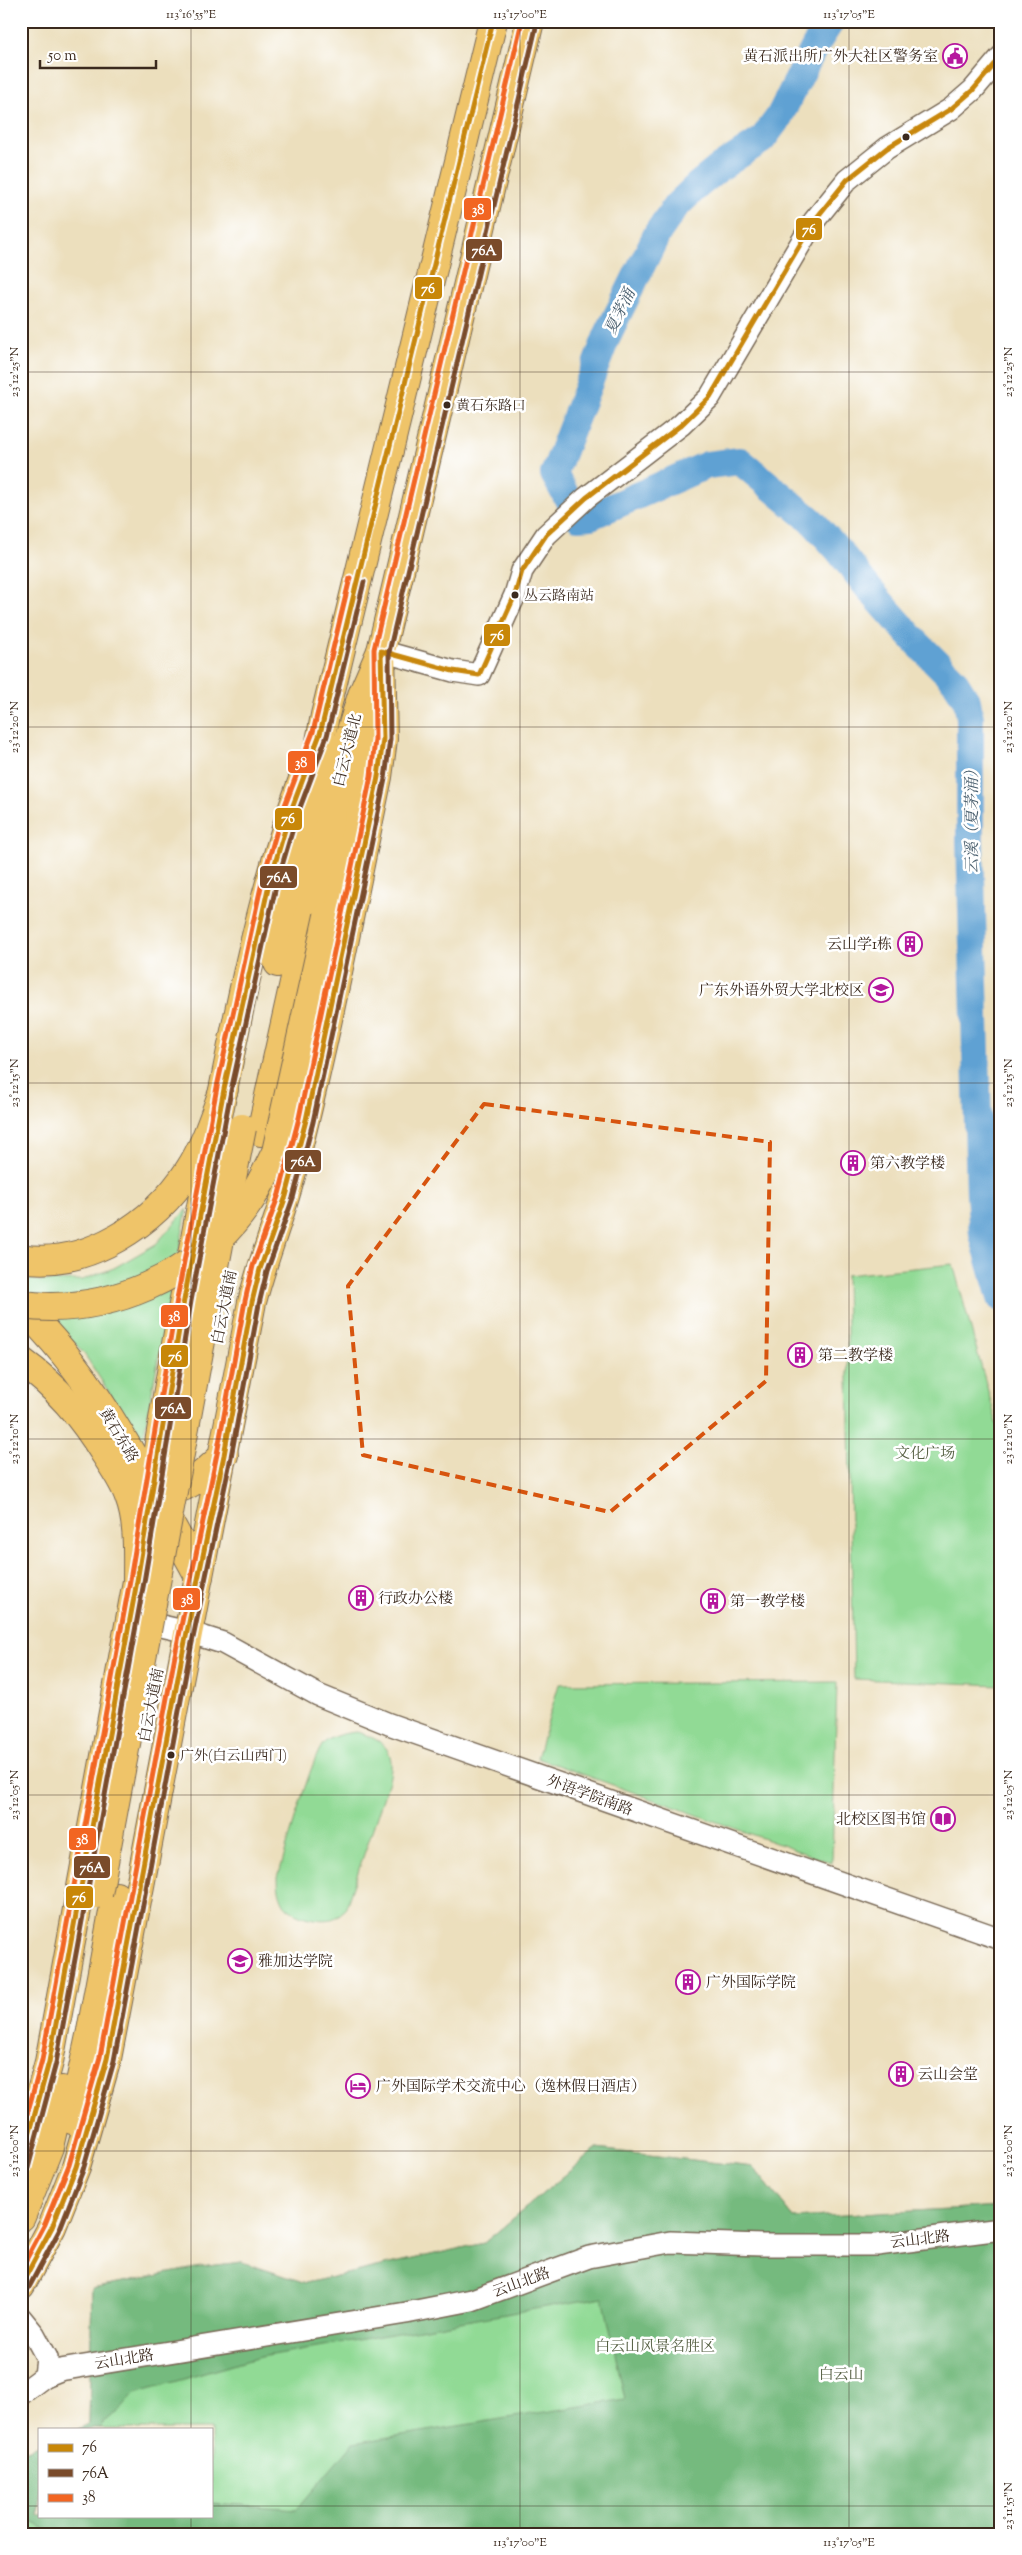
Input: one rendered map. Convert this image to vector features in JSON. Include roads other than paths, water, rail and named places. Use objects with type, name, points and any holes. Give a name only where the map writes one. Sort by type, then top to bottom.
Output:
[{"type":"main road","name":"白云大道北","points":[[252,1130],[320,734],[493,21]]},
{"type":"main road","name":"白云大道北","points":[[252,1130],[346,747],[362,695],[381,651],[530,21]]},
{"type":"main road","points":[[21,1306],[62,1306],[93,1303],[139,1290],[177,1270],[205,1251],[225,1232],[246,1207],[261,1183],[276,1152],[363,760],[381,651]]},
{"type":"main road","name":"白云大道南","points":[[21,2286],[52,2227],[76,2168],[107,2059],[252,1302],[260,1269],[286,1196],[303,1129],[378,776],[383,739],[381,651]]},
{"type":"main road","points":[[21,2166],[50,2062],[137,1581],[157,1452],[224,1089],[270,884],[289,816],[320,734]]},
{"type":"main road","points":[[21,1258],[48,1260],[85,1252],[120,1236],[151,1214],[166,1200],[190,1169],[224,1089]]},
{"type":"main road","name":"白云大道南","points":[[21,2273],[76,2105],[107,1895],[216,1260],[252,1130]]},
{"type":"main road","name":"黄石东路","points":[[21,1306],[67,1358],[92,1391],[151,1490],[199,1576]]},
{"type":"main road","name":"黄石东路","points":[[21,1361],[58,1390],[75,1408],[120,1477],[130,1498],[136,1528],[137,1581]]},
{"type":"main road","points":[[157,1452],[173,1466],[189,1470],[208,1464],[224,1455]]},
{"type":"main road","points":[[120,1477],[151,1490],[173,1491],[206,1473],[224,1455]]},
{"type":"main road","name":"白云大道南","points":[[21,2217],[49,2147],[107,1895]]},
{"type":"street","points":[[381,651],[453,671],[479,675],[526,564],[546,535],[560,520],[586,498],[682,424],[710,397],[726,373],[814,221],[835,193],[873,158],[951,109],[973,90],[1001,57]]},
{"type":"street","name":"外语学院南路","points":[[130,1619],[188,1632],[223,1643],[318,1695],[389,1724],[1001,1939]]},
{"type":"street","name":"云山北路","points":[[44,2376],[60,2370],[406,2313],[472,2300],[589,2257],[670,2242],[762,2245],[877,2245],[1001,2229]]},
{"type":"street","points":[[21,2318],[34,2334],[47,2358],[44,2376],[21,2394]]},
{"type":"waterway","name":"云溪（夏茅涌）","points":[[831,21],[815,46],[779,117],[762,140],[719,168],[698,185],[676,206],[658,232],[607,336],[554,474],[578,517],[591,516],[707,465],[740,461],[812,521],[916,642],[954,680],[967,701],[970,718],[970,840],[980,1195],[983,1235],[1001,1298]]},
{"type":"place","name":"黄石派出所广外大社区警务室","points":[[955,56]]},
{"type":"place","name":"黄石东路口","points":[[447,405]]},
{"type":"place","name":"丛云路南站","points":[[515,595]]},
{"type":"place","name":"云山学1栋","points":[[910,944]]},
{"type":"place","name":"广东外语外贸大学北校区","points":[[881,990]]},
{"type":"place","name":"第六教学楼","points":[[853,1163]]},
{"type":"place","name":"第二教学楼","points":[[800,1355]]},
{"type":"place","name":"行政办公楼","points":[[361,1598]]},
{"type":"place","name":"第一教学楼","points":[[713,1601]]},
{"type":"place","name":"广外(白云山西门)","points":[[171,1755]]},
{"type":"place","name":"北校区图书馆","points":[[943,1819]]},
{"type":"place","name":"雅加达学院","points":[[240,1961]]},
{"type":"place","name":"广外国际学院","points":[[688,1982]]},
{"type":"place","name":"云山会堂","points":[[901,2074]]},
{"type":"place","name":"广外国际学术交流中心（逸林假日酒店）","points":[[358,2086]]},
{"type":"water label","name":"夏茅涌","points":[[619,311]]},
{"type":"park label","name":"文化广场","points":[[925,1453]]},
{"type":"park label","name":"白云山风景名胜区","points":[[655,2346]]},
{"type":"park label","name":"白云山","points":[[841,2374]]}]
